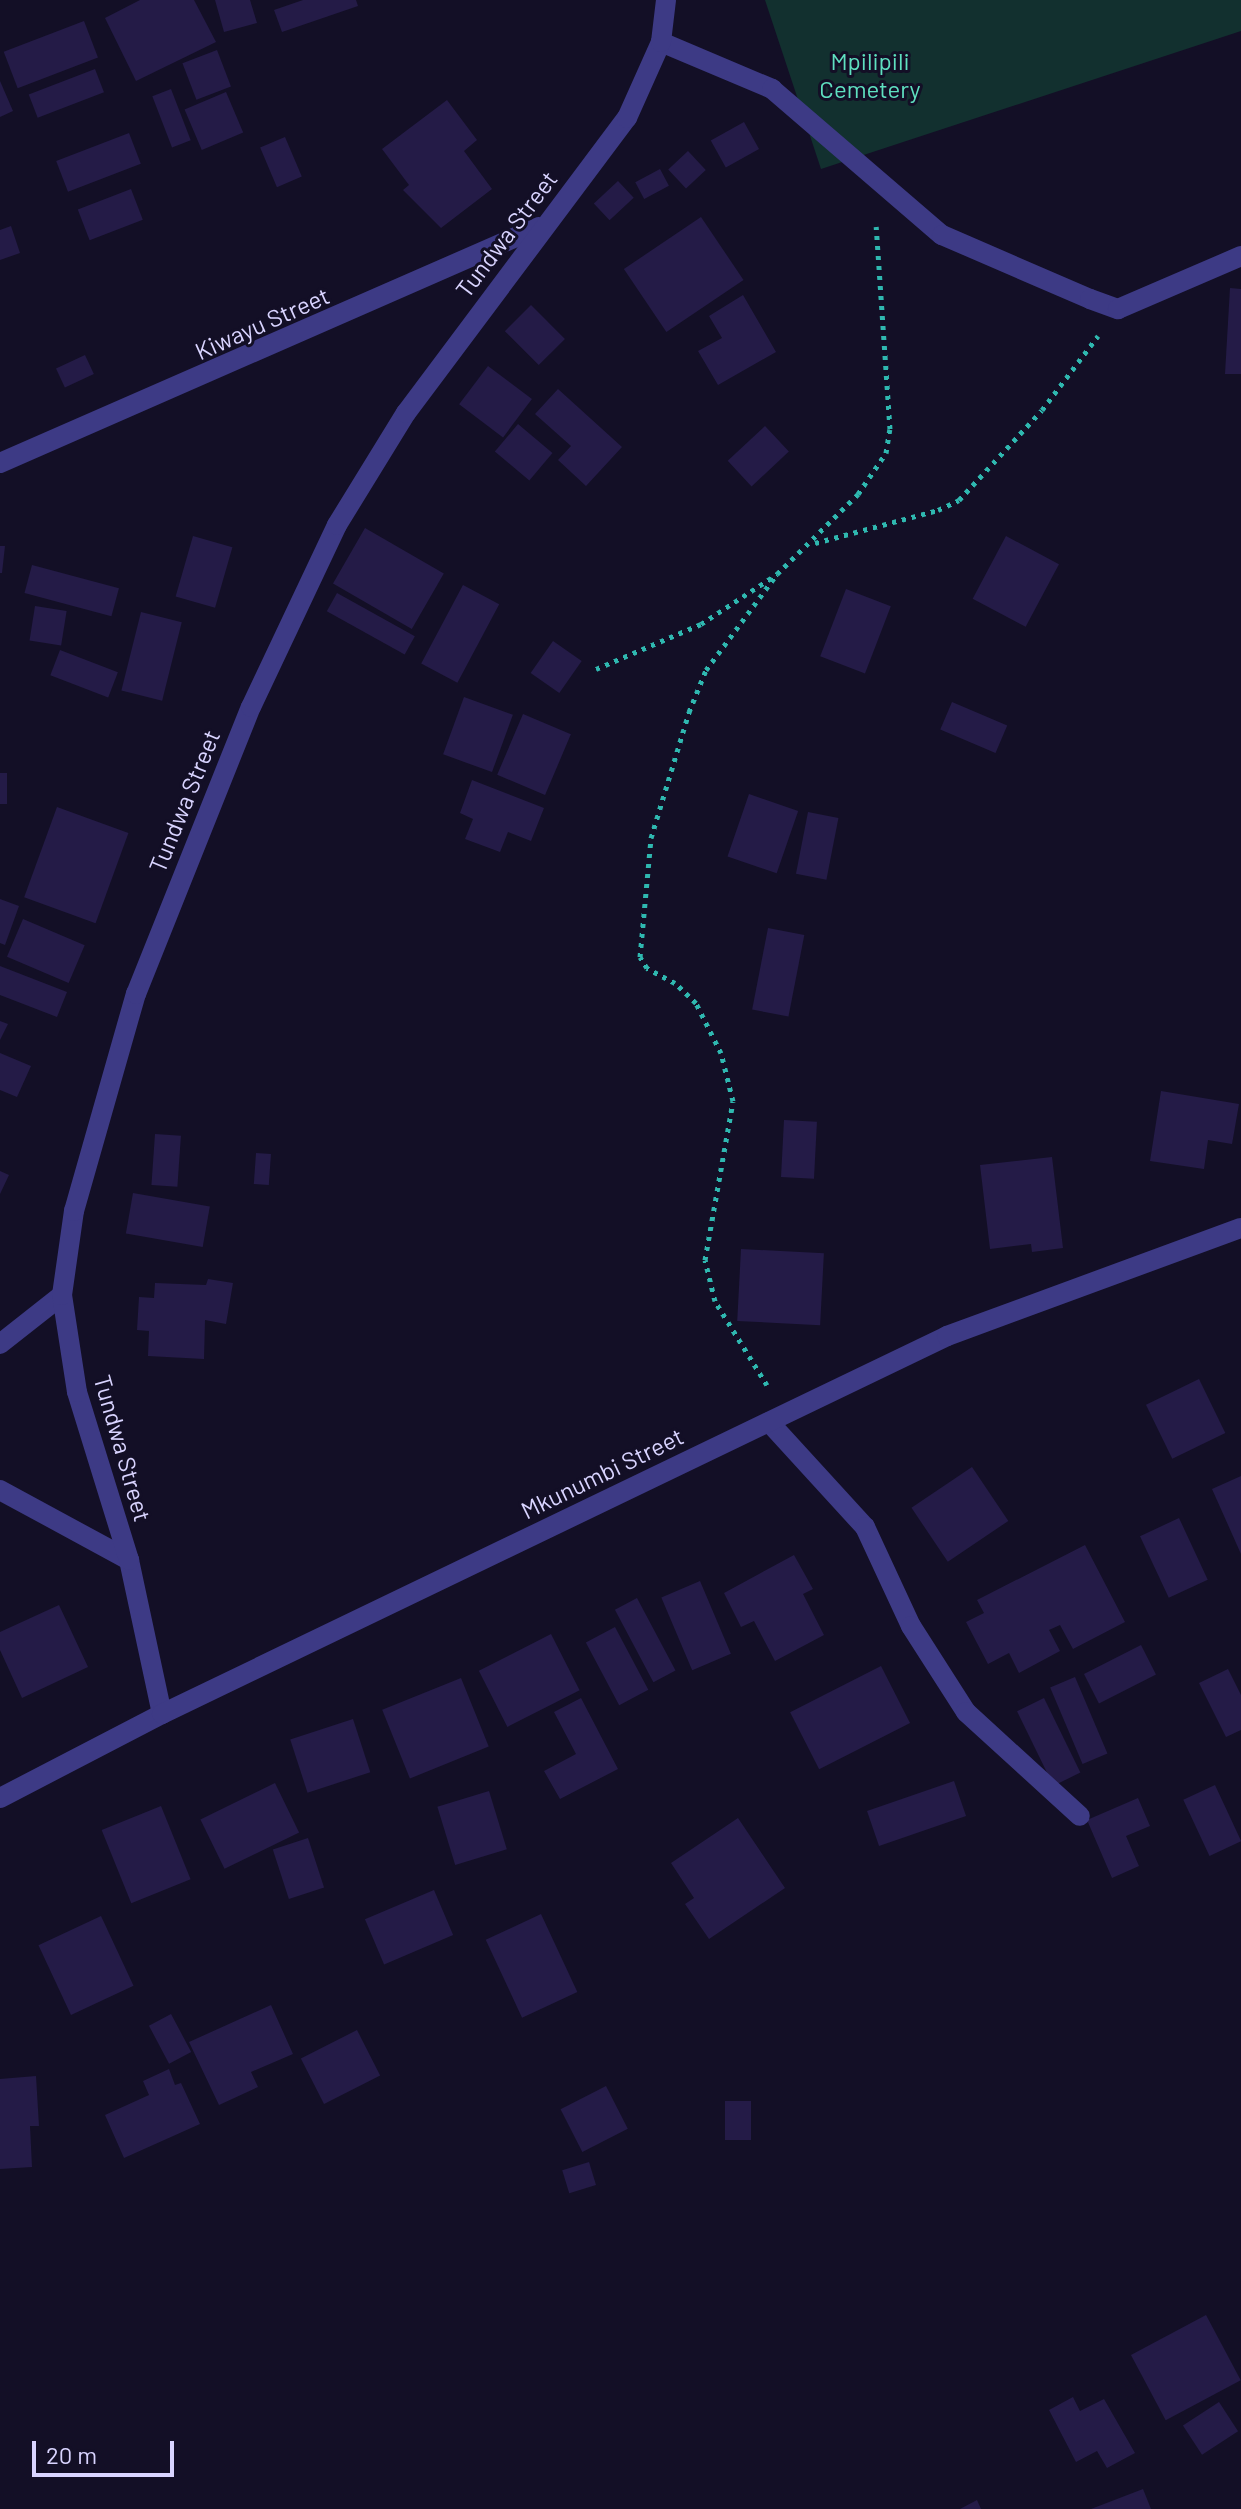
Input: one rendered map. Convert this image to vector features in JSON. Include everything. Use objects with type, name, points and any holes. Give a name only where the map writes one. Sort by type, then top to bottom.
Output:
[{"type":"street","name":"Tundwa Street","points":[[162,1714],[129,1560],[77,1392],[62,1295],[74,1211],[136,994],[251,707],[344,513],[406,413],[543,226],[627,118],[661,42],[666,0]]},
{"type":"street","points":[[661,42],[772,89],[873,181],[942,235],[1118,309],[1241,256]]},
{"type":"street","name":"Kiwayu Street","points":[[0,463],[543,226]]},
{"type":"street","name":"Mkunumbi Street","points":[[0,1798],[162,1714],[947,1336],[1238,1234]]},
{"type":"street","points":[[0,1344],[62,1295]]},
{"type":"street","points":[[777,1418],[865,1527],[911,1626],[966,1712],[1080,1816]]},
{"type":"street","points":[[0,1490],[129,1560]]},
{"type":"path","points":[[596,669],[701,624],[777,574],[813,544],[886,453],[890,429],[873,181]]},
{"type":"path","points":[[813,544],[938,510],[959,500],[1042,410],[1118,309]]},
{"type":"path","points":[[777,574],[706,670],[689,712],[651,838],[640,957],[647,968],[696,1003],[721,1053],[733,1101],[705,1260],[715,1301],[777,1418]]},
{"type":"green space","name":"Mpilipili Cemetery","points":[[765,0],[1241,0],[1241,31],[821,169]]},
{"type":"building","points":[[140,0],[194,0],[216,42],[136,81],[105,18]]},
{"type":"building","points":[[215,0],[250,0],[257,23],[224,32]]},
{"type":"building","points":[[303,0],[356,0],[358,6],[282,32],[274,10]]},
{"type":"building","points":[[84,21],[98,57],[18,88],[4,52]]},
{"type":"building","points":[[217,50],[231,86],[196,100],[182,63]]},
{"type":"building","points":[[95,69],[104,92],[38,118],[29,94]]},
{"type":"building","points":[[0,81],[13,111],[0,117]]},
{"type":"building","points":[[171,89],[191,140],[172,148],[152,96]]},
{"type":"building","points":[[226,92],[243,133],[202,150],[185,110]]},
{"type":"building","points":[[447,100],[477,140],[464,151],[492,189],[441,228],[403,190],[409,185],[382,149]]},
{"type":"building","points":[[744,122],[759,149],[726,168],[711,140]]},
{"type":"building","points":[[129,133],[141,164],[68,192],[56,161]]},
{"type":"building","points":[[285,137],[302,177],[277,187],[260,148]]},
{"type":"building","points":[[688,151],[706,170],[686,188],[668,169]]},
{"type":"building","points":[[660,169],[669,186],[644,199],[635,182]]},
{"type":"building","points":[[618,181],[634,198],[610,220],[594,204]]},
{"type":"building","points":[[131,189],[143,220],[90,240],[78,209]]},
{"type":"building","points":[[701,217],[743,280],[666,332],[624,269]]},
{"type":"building","points":[[11,226],[20,253],[0,260],[0,230]]},
{"type":"building","points":[[1230,288],[1241,289],[1241,374],[1225,374]]},
{"type":"building","points":[[743,295],[776,352],[718,385],[698,351],[722,338],[709,316]]},
{"type":"building","points":[[531,305],[565,339],[539,365],[505,331]]},
{"type":"building","points":[[85,355],[94,374],[65,388],[56,369]]},
{"type":"building","points":[[488,366],[532,399],[503,437],[459,404]]},
{"type":"building","points":[[558,389],[622,447],[586,486],[558,460],[571,446],[535,414]]},
{"type":"building","points":[[518,424],[552,453],[529,481],[495,452]]},
{"type":"building","points":[[765,426],[789,452],[752,486],[728,461]]},
{"type":"building","points":[[365,528],[444,574],[412,629],[333,583]]},
{"type":"building","points":[[193,536],[232,547],[215,608],[176,597]]},
{"type":"building","points":[[1006,536],[1059,564],[1026,627],[973,599]]},
{"type":"building","points":[[0,546],[5,546],[2,573],[0,573]]},
{"type":"building","points":[[32,565],[119,588],[111,616],[24,593]]},
{"type":"building","points":[[463,585],[499,604],[457,683],[421,664]]},
{"type":"building","points":[[846,589],[891,606],[865,673],[820,656]]},
{"type":"building","points":[[337,593],[415,636],[405,655],[327,611]]},
{"type":"building","points":[[35,606],[67,611],[61,646],[30,641]]},
{"type":"building","points":[[141,612],[182,622],[162,701],[121,691]]},
{"type":"building","points":[[553,641],[582,661],[559,693],[531,673]]},
{"type":"building","points":[[60,650],[118,672],[108,697],[50,675]]},
{"type":"building","points":[[464,697],[513,715],[492,772],[443,754]]},
{"type":"building","points":[[952,702],[1007,725],[996,753],[940,730]]},
{"type":"building","points":[[523,714],[571,734],[545,795],[497,775]]},
{"type":"building","points":[[0,773],[7,773],[7,804],[0,804]]},
{"type":"building","points":[[472,780],[544,808],[531,841],[508,832],[500,852],[465,839],[473,819],[460,813]]},
{"type":"building","points":[[749,794],[798,811],[777,873],[728,856]]},
{"type":"building","points":[[57,807],[128,833],[96,923],[24,897]]},
{"type":"building","points":[[808,812],[838,818],[826,880],[796,874]]},
{"type":"building","points":[[0,899],[19,906],[5,945],[0,943]]},
{"type":"building","points":[[23,919],[85,945],[69,983],[7,957]]},
{"type":"building","points":[[768,928],[804,935],[788,1017],[752,1009]]},
{"type":"building","points":[[0,966],[67,992],[57,1017],[0,995]]},
{"type":"building","points":[[0,1021],[8,1024],[0,1040]]},
{"type":"building","points":[[0,1053],[31,1066],[17,1097],[0,1090]]},
{"type":"building","points":[[1161,1091],[1239,1104],[1232,1144],[1208,1140],[1204,1169],[1150,1161]]},
{"type":"building","points":[[784,1120],[817,1122],[814,1179],[781,1177]]},
{"type":"building","points":[[155,1134],[181,1136],[177,1187],[151,1185]]},
{"type":"building","points":[[256,1153],[271,1154],[269,1185],[254,1184]]},
{"type":"building","points":[[1052,1157],[1063,1248],[1032,1252],[1031,1244],[990,1249],[980,1165]]},
{"type":"building","points":[[0,1171],[9,1175],[0,1194]]},
{"type":"building","points":[[133,1193],[210,1207],[203,1247],[126,1233]]},
{"type":"building","points":[[741,1249],[824,1253],[820,1325],[737,1321]]},
{"type":"building","points":[[208,1279],[233,1283],[226,1324],[205,1320],[204,1359],[148,1356],[149,1331],[137,1330],[139,1297],[154,1298],[155,1283],[206,1285]]},
{"type":"building","points":[[1199,1379],[1225,1433],[1172,1459],[1146,1405]]},
{"type":"building","points":[[972,1467],[1008,1521],[948,1562],[911,1508]]},
{"type":"building","points":[[1241,1476],[1241,1554],[1212,1489]]},
{"type":"building","points":[[1179,1518],[1208,1580],[1169,1598],[1140,1536]]},
{"type":"building","points":[[1085,1545],[1125,1622],[1073,1649],[1060,1625],[1049,1630],[1060,1651],[1019,1673],[1009,1653],[988,1664],[966,1622],[984,1613],[977,1600]]},
{"type":"building","points":[[794,1555],[813,1589],[803,1594],[824,1635],[775,1661],[754,1621],[741,1627],[724,1593]]},
{"type":"building","points":[[700,1581],[731,1654],[692,1670],[661,1597]]},
{"type":"building","points":[[637,1598],[675,1670],[653,1682],[615,1610]]},
{"type":"building","points":[[59,1605],[88,1667],[22,1698],[0,1650],[0,1632]]},
{"type":"building","points":[[615,1627],[648,1690],[619,1705],[586,1642]]},
{"type":"building","points":[[551,1634],[580,1690],[507,1727],[479,1671]]},
{"type":"building","points":[[1141,1645],[1156,1674],[1099,1703],[1084,1674]]},
{"type":"building","points":[[881,1666],[910,1723],[819,1769],[790,1712]]},
{"type":"building","points":[[1228,1669],[1241,1695],[1241,1730],[1226,1737],[1199,1683]]},
{"type":"building","points":[[1075,1677],[1107,1753],[1083,1764],[1050,1688]]},
{"type":"building","points":[[461,1678],[489,1747],[410,1778],[382,1710]]},
{"type":"building","points":[[581,1698],[618,1769],[560,1799],[544,1771],[576,1754],[554,1712]]},
{"type":"building","points":[[1044,1698],[1080,1773],[1053,1786],[1017,1711]]},
{"type":"building","points":[[353,1719],[370,1772],[308,1793],[290,1739]]},
{"type":"building","points":[[954,1781],[966,1816],[879,1846],[867,1811]]},
{"type":"building","points":[[275,1783],[299,1832],[225,1869],[200,1819]]},
{"type":"building","points":[[1215,1785],[1241,1841],[1209,1856],[1183,1800]]},
{"type":"building","points":[[489,1791],[507,1849],[455,1865],[437,1807]]},
{"type":"building","points":[[1138,1798],[1150,1826],[1126,1836],[1139,1866],[1112,1878],[1087,1820]]},
{"type":"building","points":[[161,1806],[191,1879],[131,1903],[102,1830]]},
{"type":"building","points":[[738,1818],[785,1888],[709,1939],[685,1904],[694,1898],[671,1863]]},
{"type":"building","points":[[308,1838],[324,1887],[289,1899],[273,1849]]},
{"type":"building","points":[[434,1890],[453,1935],[384,1964],[365,1919]]},
{"type":"building","points":[[541,1914],[577,1992],[522,2018],[486,1940]]},
{"type":"building","points":[[101,1916],[134,1986],[71,2015],[38,1945]]},
{"type":"building","points":[[271,2005],[293,2054],[251,2072],[258,2087],[219,2105],[189,2042]]},
{"type":"building","points":[[171,2014],[191,2052],[169,2064],[149,2026]]},
{"type":"building","points":[[357,2030],[380,2075],[324,2104],[301,2059]]},
{"type":"building","points":[[169,2069],[175,2085],[181,2083],[200,2124],[124,2158],[105,2115],[149,2095],[143,2081]]},
{"type":"building","points":[[36,2076],[39,2126],[30,2126],[32,2167],[0,2169],[0,2079]]},
{"type":"building","points":[[606,2086],[628,2129],[582,2152],[561,2109]]},
{"type":"building","points":[[725,2101],[751,2101],[751,2140],[725,2140]]},
{"type":"building","points":[[589,2162],[596,2185],[569,2193],[562,2170]]},
{"type":"building","points":[[1206,2315],[1241,2380],[1166,2420],[1131,2355]]},
{"type":"building","points":[[1073,2397],[1080,2411],[1104,2399],[1135,2453],[1107,2468],[1097,2451],[1076,2462],[1049,2410]]},
{"type":"building","points":[[1219,2402],[1238,2431],[1202,2455],[1183,2425]]},
{"type":"building","points":[[1143,2489],[1151,2509],[1091,2509]]},
{"type":"building","points":[[977,2500],[981,2509],[960,2509]]}]
